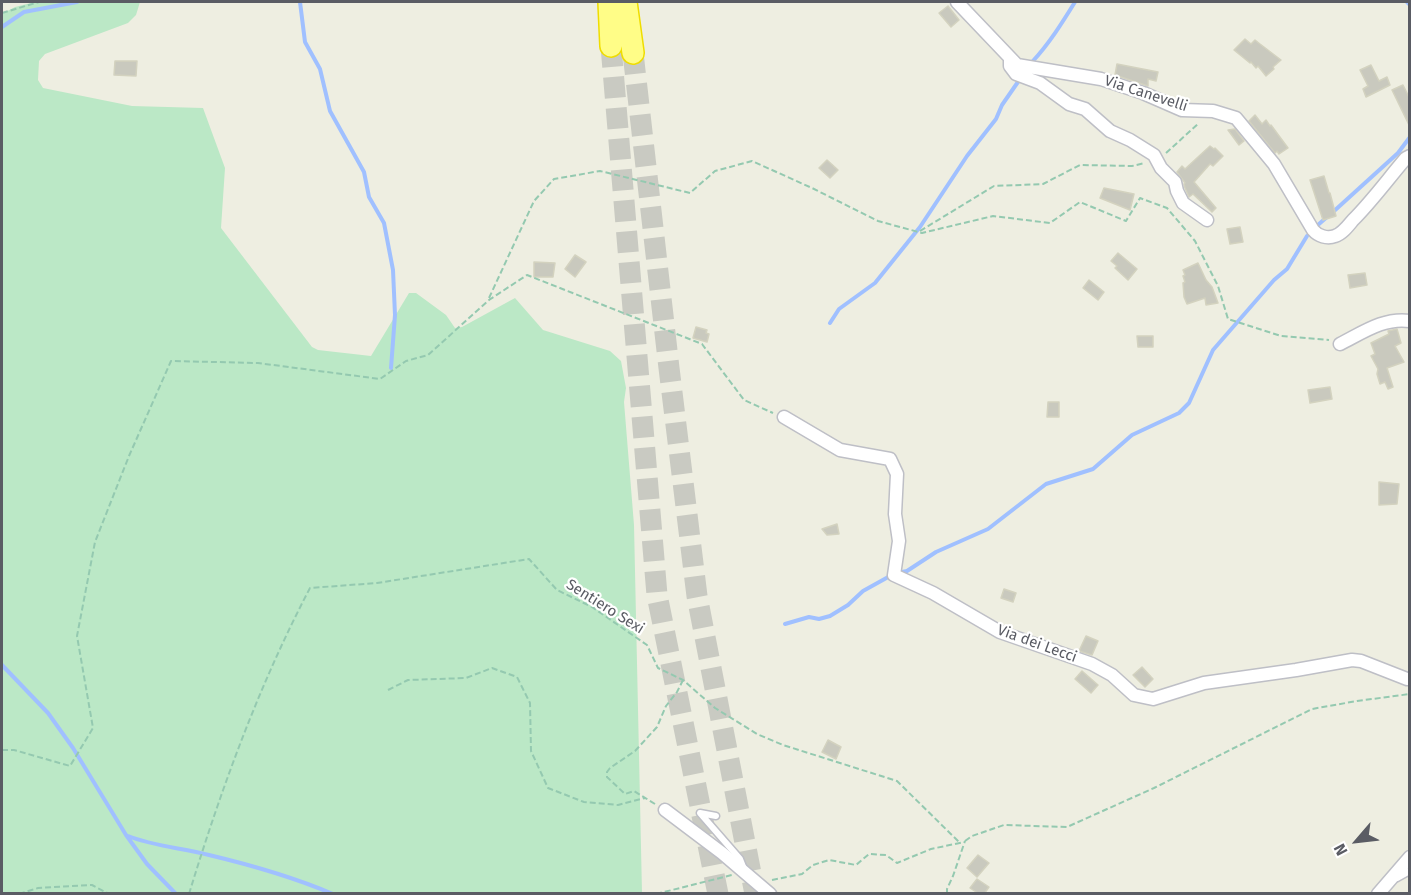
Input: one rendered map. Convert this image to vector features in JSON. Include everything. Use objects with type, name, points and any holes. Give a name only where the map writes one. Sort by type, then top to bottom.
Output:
[{"type":"highway","points":[[609,2],[610,46]]},
{"type":"highway","points":[[626,2],[633,53]]},
{"type":"street","name":"Via Canevelli","points":[[957,2],[1017,65],[1101,79],[1143,93],[1182,110],[1213,111],[1236,118],[1274,164],[1313,231],[1325,237],[1334,237],[1342,231],[1410,156]]},
{"type":"street","points":[[1010,58],[1010,66],[1016,75],[1040,83],[1068,104],[1085,109],[1110,131],[1154,155],[1161,168],[1175,182],[1183,203],[1208,220]]},
{"type":"street","points":[[1340,344],[1387,321],[1398,319],[1410,321]]},
{"type":"street","name":"Via dei Lecci","points":[[784,417],[840,450],[890,459],[897,474],[895,514],[899,541],[894,575],[933,593],[1000,632],[1092,664],[1112,675],[1134,695],[1154,699],[1204,683],[1352,660],[1361,661],[1407,680],[1410,679]]},
{"type":"street","points":[[665,810],[746,872],[770,894]]},
{"type":"street","points":[[1382,889],[1410,857]]},
{"type":"lane","points":[[717,816],[700,813],[740,859],[746,872]]},
{"type":"lane","points":[[1382,889],[1410,871]]},
{"type":"path","points":[[2,13],[39,2]]},
{"type":"path","points":[[918,232],[994,186],[1043,184],[1080,165],[1132,166],[1157,161],[1213,111]]},
{"type":"path","points":[[489,300],[534,201],[554,179],[600,171],[690,193],[715,171],[752,161],[878,221],[922,233],[993,216],[1050,223],[1080,202],[1126,221],[1140,198],[1167,208],[1195,241],[1218,286],[1228,320],[1281,336],[1328,339],[1340,344]]},
{"type":"path","points":[[2,750],[14,750],[70,766],[93,728],[77,636],[95,542],[129,456],[171,361],[258,363],[380,379],[406,361],[428,355],[489,300],[527,275],[702,344],[744,400],[784,417]]},
{"type":"path","name":"Sentiero Sexi","points":[[189,894],[208,833],[253,711],[292,621],[310,588],[377,583],[529,559],[557,590],[591,607],[648,645],[658,668],[682,680],[715,708],[758,734],[783,745],[897,780],[959,842]]},
{"type":"path","points":[[388,690],[408,680],[465,678],[492,668],[517,677],[530,703],[531,751],[548,788],[584,802],[618,805],[645,798],[634,790],[625,794],[607,777],[607,772],[614,764],[635,751],[657,727],[666,706],[677,692],[682,680]]},
{"type":"path","points":[[947,894],[965,842],[972,836],[1004,825],[1067,826],[1154,788],[1312,709],[1410,694]]},
{"type":"path","points":[[656,894],[746,872],[773,880],[802,874],[813,865],[829,860],[856,865],[869,854],[886,855],[897,863],[930,849],[965,842]]},
{"type":"path","points":[[19,894],[38,888],[92,885],[109,894]]},
{"type":"green space","points":[[35,2],[140,2],[136,15],[128,23],[45,54],[39,61],[38,80],[43,88],[132,106],[203,108],[225,168],[221,228],[312,347],[318,350],[371,356],[409,293],[416,293],[446,315],[455,328],[462,327],[515,298],[543,330],[610,351],[621,361],[626,388],[624,402],[634,525],[642,893],[2,893],[2,14],[15,7]]},
{"type":"building","points":[[948,6],[959,20],[951,27],[939,13]]},
{"type":"building","points":[[1245,39],[1251,44],[1255,40],[1281,60],[1266,76],[1258,66],[1256,68],[1234,50]]},
{"type":"building","points":[[115,61],[137,61],[136,76],[114,75]]},
{"type":"building","points":[[1117,64],[1158,72],[1156,81],[1148,79],[1148,86],[1115,75]]},
{"type":"building","points":[[1371,65],[1379,81],[1387,77],[1390,85],[1366,97],[1363,89],[1368,86],[1360,70]]},
{"type":"building","points":[[1403,85],[1410,99],[1410,127],[1392,90]]},
{"type":"building","points":[[1255,115],[1262,124],[1266,120],[1271,125],[1288,148],[1279,154],[1277,151],[1275,153],[1249,121]]},
{"type":"building","points":[[1235,129],[1244,141],[1239,145],[1228,130]]},
{"type":"building","points":[[1210,146],[1223,156],[1213,166],[1210,164],[1194,182],[1216,208],[1212,212],[1193,194],[1189,197],[1185,183],[1177,172],[1182,166],[1185,169]]},
{"type":"building","points":[[827,160],[838,170],[830,178],[819,168]]},
{"type":"building","points":[[1324,176],[1336,216],[1323,220],[1310,180]]},
{"type":"building","points":[[1104,188],[1134,194],[1130,210],[1100,198]]},
{"type":"building","points":[[1240,227],[1243,242],[1230,244],[1227,229]]},
{"type":"building","points":[[1118,253],[1137,269],[1128,280],[1111,261]]},
{"type":"building","points":[[575,255],[586,262],[575,277],[565,269]]},
{"type":"building","points":[[534,262],[555,263],[553,277],[534,277]]},
{"type":"building","points":[[1198,263],[1218,303],[1206,305],[1205,298],[1187,304],[1184,297],[1183,276],[1185,275],[1183,270]]},
{"type":"building","points":[[1365,273],[1367,285],[1350,288],[1348,275]]},
{"type":"building","points":[[1089,280],[1104,292],[1098,300],[1083,288]]},
{"type":"building","points":[[696,327],[707,330],[706,333],[709,334],[707,342],[693,338]]},
{"type":"building","points":[[1397,329],[1401,343],[1395,346],[1404,362],[1387,368],[1393,387],[1388,389],[1385,382],[1380,384],[1378,369],[1371,356],[1375,354],[1371,343],[1389,334],[1388,331]]},
{"type":"building","points":[[1137,336],[1153,336],[1153,347],[1138,347]]},
{"type":"building","points":[[1330,387],[1332,399],[1310,403],[1308,390]]},
{"type":"building","points":[[1048,402],[1059,402],[1059,417],[1047,417]]},
{"type":"building","points":[[1379,482],[1399,484],[1397,504],[1379,505]]},
{"type":"building","points":[[837,524],[839,534],[827,535],[822,529]]},
{"type":"building","points":[[1004,589],[1016,593],[1013,602],[1001,598]]},
{"type":"building","points":[[1086,636],[1098,641],[1092,655],[1079,651]]},
{"type":"building","points":[[1142,667],[1153,679],[1145,687],[1133,675]]},
{"type":"building","points":[[1082,671],[1098,685],[1091,693],[1075,679]]},
{"type":"building","points":[[828,740],[841,747],[836,759],[822,752]]},
{"type":"building","points":[[978,855],[989,863],[977,877],[967,868]]},
{"type":"building","points":[[977,879],[989,887],[984,894],[979,894],[970,888]]},
{"type":"waterway","points":[[2,27],[24,12],[77,2]]},
{"type":"waterway","points":[[300,2],[305,42],[320,69],[330,111],[364,172],[369,197],[384,223],[393,270],[395,315],[391,368]]},
{"type":"waterway","points":[[1032,62],[1050,41],[1075,2]]},
{"type":"waterway","points":[[1407,2],[1410,5]]},
{"type":"waterway","points":[[830,323],[839,309],[875,283],[920,227],[967,156],[996,119],[1002,105],[1020,79]]},
{"type":"waterway","points":[[1333,212],[1398,153],[1410,137]]},
{"type":"waterway","points":[[1319,224],[1327,217]]},
{"type":"waterway","points":[[897,573],[907,571],[936,552],[988,529],[1046,484],[1093,469],[1132,435],[1179,413],[1189,403],[1213,350],[1274,280],[1287,269],[1307,236]]},
{"type":"waterway","points":[[785,624],[809,617],[819,619],[830,616],[848,605],[863,591],[890,576]]},
{"type":"waterway","points":[[2,665],[48,713],[73,748],[126,835],[147,864],[176,894]]},
{"type":"waterway","points":[[128,836],[256,867],[333,894]]},
{"type":"tunnel","points":[[611,46],[657,595],[718,894]]},
{"type":"tunnel","points":[[633,53],[697,596],[755,894]]}]
